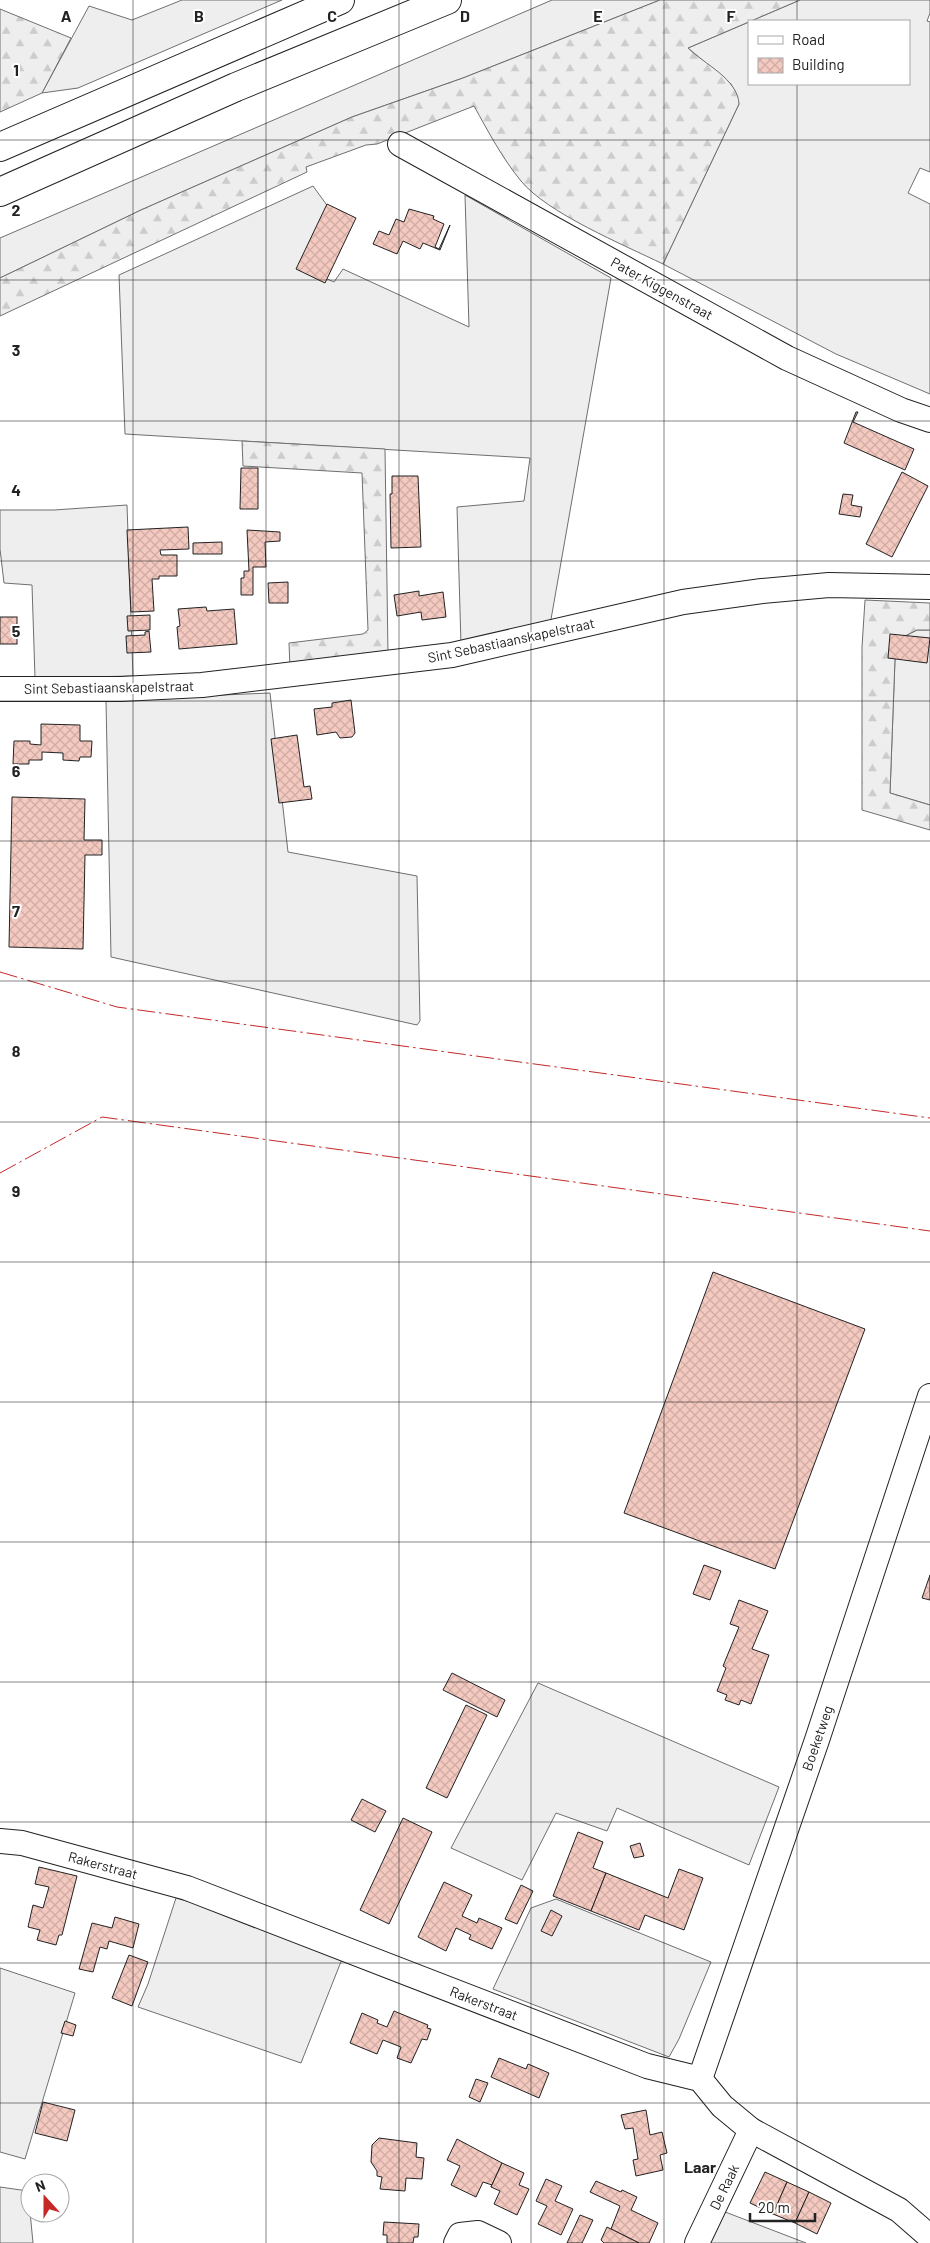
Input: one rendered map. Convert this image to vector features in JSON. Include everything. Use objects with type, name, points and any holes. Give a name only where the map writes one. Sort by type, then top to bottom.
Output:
[{"type":"highway","points":[[0,147],[340,0]]},
{"type":"highway","points":[[0,192],[236,86],[447,0]]},
{"type":"street","name":"Pater Kiggenstraat","points":[[400,144],[787,358],[901,410],[930,420]]},
{"type":"street","name":"Sint Sebastiaanskapelstraat","points":[[0,689],[121,690],[202,685],[452,655],[683,602],[828,585],[930,587]]},
{"type":"street","name":"Boeketweg","points":[[700,2079],[817,1740],[930,1396]]},
{"type":"street","name":"Rakerstraat","points":[[0,1841],[22,1843],[187,1888],[647,2066],[700,2079]]},
{"type":"street","points":[[700,2079],[722,2106],[751,2130],[899,2210],[930,2237]]},
{"type":"street","name":"De Raak","points":[[697,2243],[751,2130]]},
{"type":"street","points":[[456,2243],[460,2235],[478,2233],[499,2243]]},
{"type":"green space","points":[[182,0],[282,0],[78,88],[42,93],[89,6],[132,20]]},
{"type":"green space","points":[[552,0],[660,0],[463,78],[352,117],[141,210],[0,278],[0,238]]},
{"type":"green space","points":[[660,0],[800,0],[753,20],[748,20],[748,22],[688,48],[727,80],[737,95],[739,104],[663,264],[587,227],[549,205],[533,193],[521,181],[508,163],[474,106],[377,144],[366,145],[306,167],[307,172],[0,316],[0,278],[141,210],[352,117],[463,78]]},
{"type":"green space","points":[[800,0],[930,0],[930,13],[927,21],[930,22],[930,172],[920,168],[908,193],[930,204],[930,394],[836,354],[663,264],[739,104],[731,84],[688,48],[748,22],[748,85],[910,85],[910,20],[753,20]]},
{"type":"green space","points":[[0,9],[71,38],[42,93],[0,112]]},
{"type":"green space","points":[[313,186],[329,208],[303,268],[334,282],[343,269],[469,327],[465,195],[611,278],[550,625],[461,645],[457,507],[524,501],[530,458],[125,434],[119,275]]},
{"type":"green space","points":[[242,441],[385,449],[388,655],[290,668],[289,643],[363,634],[368,630],[362,473],[243,466]]},
{"type":"green space","points":[[127,505],[133,676],[35,678],[32,585],[4,583],[0,549],[0,510],[54,510]]},
{"type":"green space","points":[[865,600],[930,603],[930,630],[917,630],[903,637],[895,659],[890,793],[930,805],[930,830],[862,810],[862,647]]},
{"type":"green space","points":[[917,630],[930,630],[930,805],[890,793],[895,659],[903,637]]},
{"type":"green space","points":[[270,693],[288,852],[417,876],[420,1021],[417,1025],[111,957],[106,700]]},
{"type":"green space","points":[[538,1683],[779,1787],[749,1865],[617,1808],[607,1831],[556,1813],[522,1880],[451,1848]]},
{"type":"green space","points":[[176,1898],[210,1908],[342,1959],[301,2063],[138,2007],[148,1984]]},
{"type":"green space","points":[[556,1899],[711,1962],[679,2039],[669,2057],[493,1989],[531,1908]]},
{"type":"green space","points":[[0,1968],[75,1993],[25,2159],[0,2152]]},
{"type":"green space","points":[[0,2187],[20,2190],[20,2223],[31,2223],[33,2243],[0,2243]]},
{"type":"green space","points":[[720,2210],[806,2243],[707,2243]]},
{"type":"building","points":[[327,204],[356,218],[325,283],[296,269]]},
{"type":"building","points":[[409,209],[434,216],[433,219],[444,224],[435,247],[439,249],[450,225],[440,250],[423,243],[420,249],[403,241],[397,254],[373,244],[379,231],[389,235],[396,219],[404,222]]},
{"type":"building","points":[[856,412],[858,412],[853,422],[914,449],[905,470],[844,443]]},
{"type":"building","points":[[241,468],[258,468],[258,509],[240,509]]},
{"type":"building","points":[[902,472],[928,486],[892,557],[866,544]]},
{"type":"building","points":[[392,476],[418,476],[421,547],[391,548],[390,494],[392,494]]},
{"type":"building","points":[[843,494],[853,495],[851,505],[862,507],[860,517],[839,514]]},
{"type":"building","points":[[188,527],[189,549],[160,550],[161,555],[177,555],[177,576],[159,576],[159,579],[152,579],[154,611],[131,612],[127,530]]},
{"type":"building","points":[[247,530],[280,532],[280,541],[265,542],[266,567],[253,567],[253,595],[241,595],[241,578],[244,578],[244,571],[249,571]]},
{"type":"building","points":[[222,542],[222,554],[193,554],[193,543]]},
{"type":"building","points":[[288,582],[288,603],[269,603],[268,583]]},
{"type":"building","points":[[419,591],[419,596],[443,592],[446,617],[422,620],[421,612],[397,616],[394,595]]},
{"type":"building","points":[[206,607],[207,611],[234,609],[237,644],[179,649],[177,627],[180,626],[178,609]]},
{"type":"building","points":[[150,615],[150,630],[128,631],[127,616]]},
{"type":"building","points":[[0,617],[17,617],[17,644],[0,644]]},
{"type":"building","points":[[149,631],[151,652],[127,653],[126,636],[145,635],[145,632]]},
{"type":"building","points":[[890,634],[930,638],[927,663],[888,658]]},
{"type":"building","points":[[351,700],[355,733],[352,737],[340,738],[336,732],[317,735],[314,709],[332,707],[332,703]]},
{"type":"building","points":[[41,724],[80,725],[80,741],[92,741],[91,757],[80,757],[79,761],[63,760],[63,753],[42,752],[42,760],[29,760],[29,764],[13,764],[14,741],[30,741],[30,744],[41,745]]},
{"type":"building","points":[[297,735],[304,787],[310,786],[312,799],[279,803],[271,739]]},
{"type":"building","points":[[12,797],[85,799],[84,840],[102,840],[102,855],[85,855],[83,949],[9,947]]},
{"type":"building","points":[[713,1272],[865,1329],[775,1569],[624,1513]]},
{"type":"building","points":[[704,1565],[721,1571],[710,1600],[693,1594]]},
{"type":"building","points":[[930,1575],[930,1600],[922,1598]]},
{"type":"building","points":[[739,1600],[768,1611],[752,1649],[769,1655],[751,1704],[741,1700],[739,1705],[725,1700],[727,1695],[717,1691],[726,1668],[723,1666],[739,1627],[730,1624]]},
{"type":"building","points":[[452,1673],[505,1700],[497,1717],[443,1690]]},
{"type":"building","points":[[466,1705],[487,1715],[447,1798],[426,1788]]},
{"type":"building","points":[[362,1799],[386,1811],[375,1832],[351,1820]]},
{"type":"building","points":[[403,1818],[432,1832],[389,1924],[360,1910]]},
{"type":"building","points":[[578,1832],[603,1842],[593,1868],[606,1873],[591,1911],[553,1896]]},
{"type":"building","points":[[640,1843],[644,1856],[634,1858],[630,1846]]},
{"type":"building","points":[[39,1867],[77,1876],[62,1935],[59,1935],[56,1945],[37,1940],[40,1930],[28,1927],[33,1905],[43,1908],[49,1887],[35,1884]]},
{"type":"building","points":[[679,1869],[703,1878],[684,1930],[645,1915],[639,1930],[591,1911],[606,1873],[668,1898]]},
{"type":"building","points":[[444,1882],[472,1895],[462,1916],[477,1923],[479,1918],[502,1928],[492,1949],[469,1939],[471,1935],[456,1928],[446,1951],[418,1937]]},
{"type":"building","points":[[521,1885],[533,1891],[517,1924],[505,1919]]},
{"type":"building","points":[[551,1910],[562,1916],[552,1936],[541,1931]]},
{"type":"building","points":[[115,1917],[139,1924],[133,1948],[109,1941],[107,1949],[100,1947],[93,1972],[79,1969],[92,1923],[112,1928]]},
{"type":"building","points":[[129,1955],[148,1962],[132,2006],[112,1998]]},
{"type":"building","points":[[394,2011],[428,2025],[427,2028],[431,2029],[427,2040],[422,2039],[411,2063],[397,2058],[401,2047],[383,2040],[377,2054],[350,2043],[362,2013],[378,2020],[377,2023],[387,2027]]},
{"type":"building","points":[[65,2021],[76,2025],[73,2036],[61,2033]]},
{"type":"building","points":[[499,2058],[526,2069],[528,2064],[549,2073],[539,2098],[491,2077]]},
{"type":"building","points":[[476,2079],[488,2083],[480,2102],[469,2097]]},
{"type":"building","points":[[43,2102],[75,2110],[67,2141],[35,2133]]},
{"type":"building","points":[[646,2110],[650,2135],[662,2132],[667,2153],[660,2155],[663,2170],[636,2176],[633,2160],[638,2159],[633,2128],[625,2129],[621,2115]]},
{"type":"building","points":[[379,2138],[417,2143],[416,2157],[424,2158],[422,2179],[406,2178],[405,2191],[380,2189],[382,2177],[377,2176],[377,2171],[371,2162],[372,2145]]},
{"type":"building","points":[[457,2139],[502,2163],[492,2185],[483,2182],[476,2197],[451,2185],[460,2166],[447,2160]]},
{"type":"building","points":[[502,2163],[524,2173],[519,2185],[529,2189],[517,2215],[494,2204],[500,2191],[491,2187]]},
{"type":"building","points":[[765,2172],[787,2182],[773,2214],[750,2203]]},
{"type":"building","points":[[546,2179],[562,2186],[555,2201],[573,2209],[561,2235],[538,2224],[547,2206],[536,2201]]},
{"type":"building","points":[[596,2181],[637,2197],[631,2210],[658,2223],[649,2243],[639,2243],[611,2229],[620,2206],[590,2192]]},
{"type":"building","points":[[787,2182],[809,2192],[795,2223],[773,2214]]},
{"type":"building","points":[[809,2192],[831,2203],[817,2234],[795,2223]]},
{"type":"building","points":[[580,2215],[593,2220],[582,2243],[567,2243]]},
{"type":"building","points":[[384,2222],[419,2224],[418,2237],[414,2237],[413,2243],[387,2243],[387,2235],[383,2235]]},
{"type":"building","points":[[607,2227],[639,2243],[604,2243],[601,2240]]},
{"type":"power","points":[[0,972],[117,1007],[930,1118]]},
{"type":"power","points":[[0,1173],[102,1117],[930,1231]]},
{"type":"district","name":"Laar","points":[[700,2166]]}]
